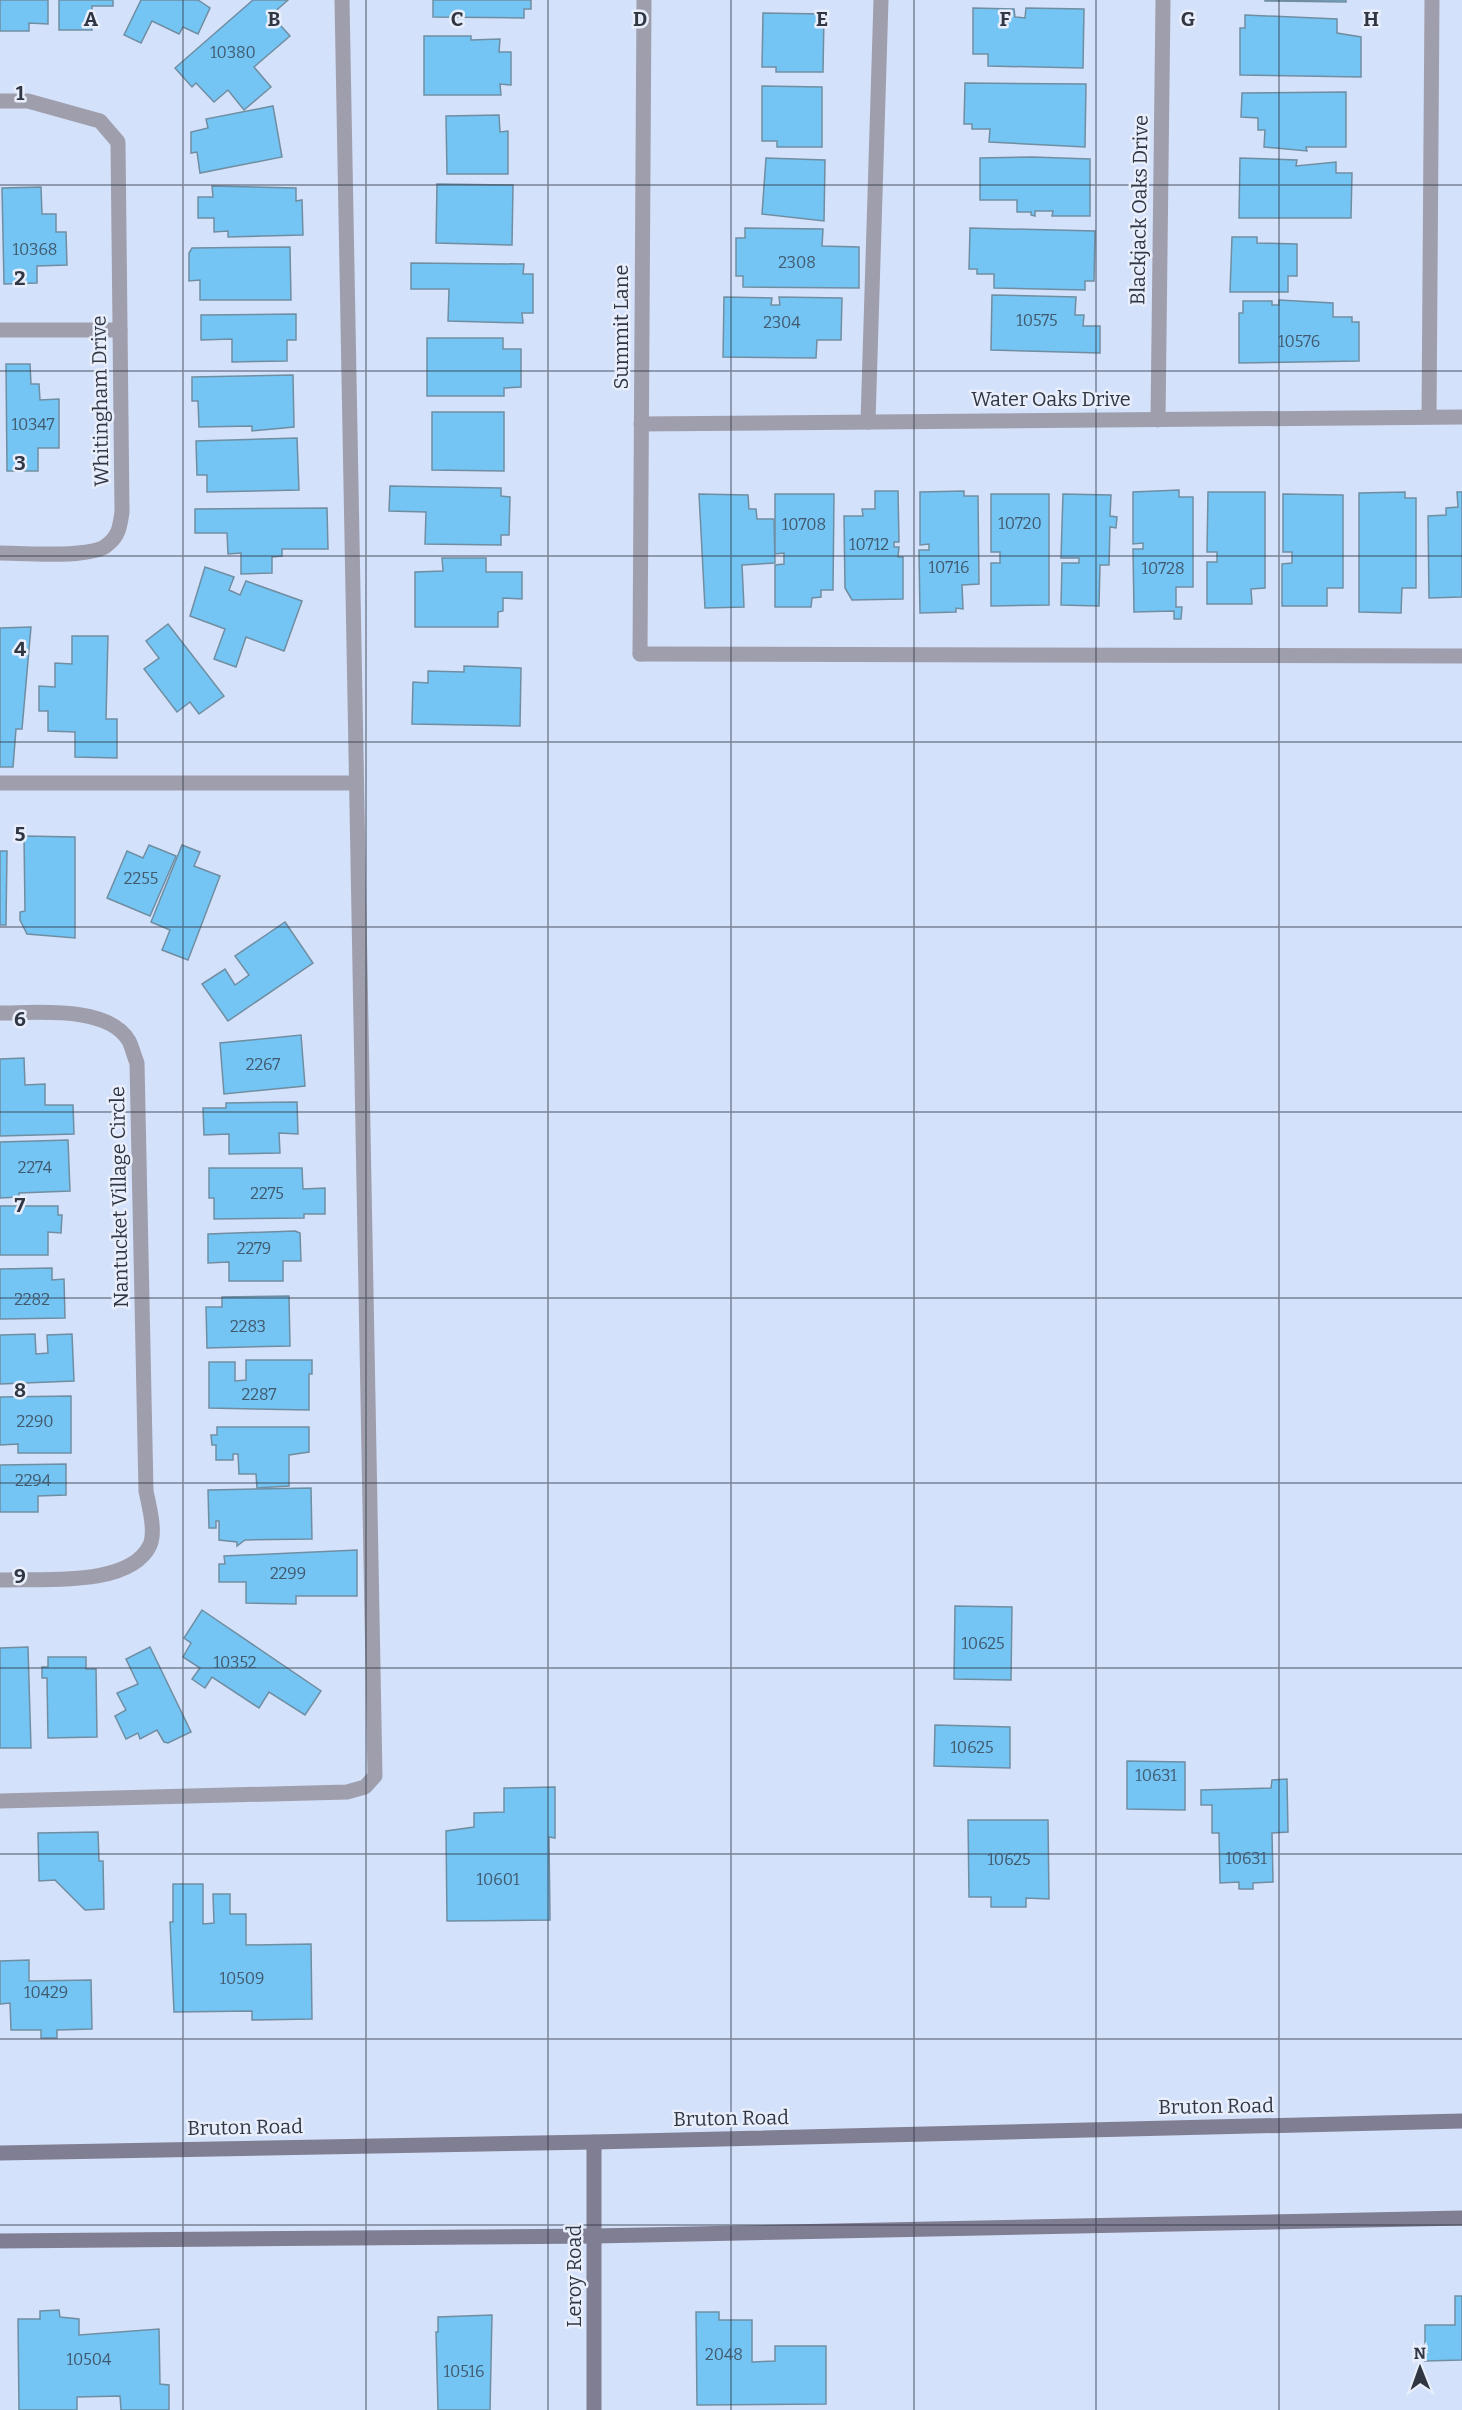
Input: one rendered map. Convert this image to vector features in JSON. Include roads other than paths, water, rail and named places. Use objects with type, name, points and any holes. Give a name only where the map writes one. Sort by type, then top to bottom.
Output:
[{"type":"main road","name":"Bruton Road","points":[[0,2153],[594,2142],[1462,2121]]},
{"type":"main road","name":"Leroy Road","points":[[594,2142],[594,2410]]},
{"type":"main road","points":[[0,2241],[595,2236],[1462,2218]]},
{"type":"street","points":[[0,1801],[347,1792],[365,1787],[375,1776],[342,0]]},
{"type":"street","name":"Summit Lane","points":[[644,0],[640,654],[1462,656]]},
{"type":"street","points":[[868,422],[881,0]]},
{"type":"street","name":"Blackjack Oaks Drive","points":[[1158,420],[1163,0]]},
{"type":"street","points":[[1429,417],[1432,0]]},
{"type":"street","name":"Whitingham Drive","points":[[0,101],[28,101],[100,121],[118,142],[122,512],[119,532],[106,547],[87,552],[0,553]]},
{"type":"street","points":[[0,330],[120,330]]},
{"type":"street","name":"Water Oaks Drive","points":[[641,424],[1462,417]]},
{"type":"street","points":[[0,783],[355,783]]},
{"type":"street","name":"Nantucket Village Circle","points":[[0,1013],[72,1013],[101,1019],[116,1028],[129,1040],[136,1063],[146,1491],[151,1520],[150,1544],[134,1565],[106,1575],[0,1580]]}]
